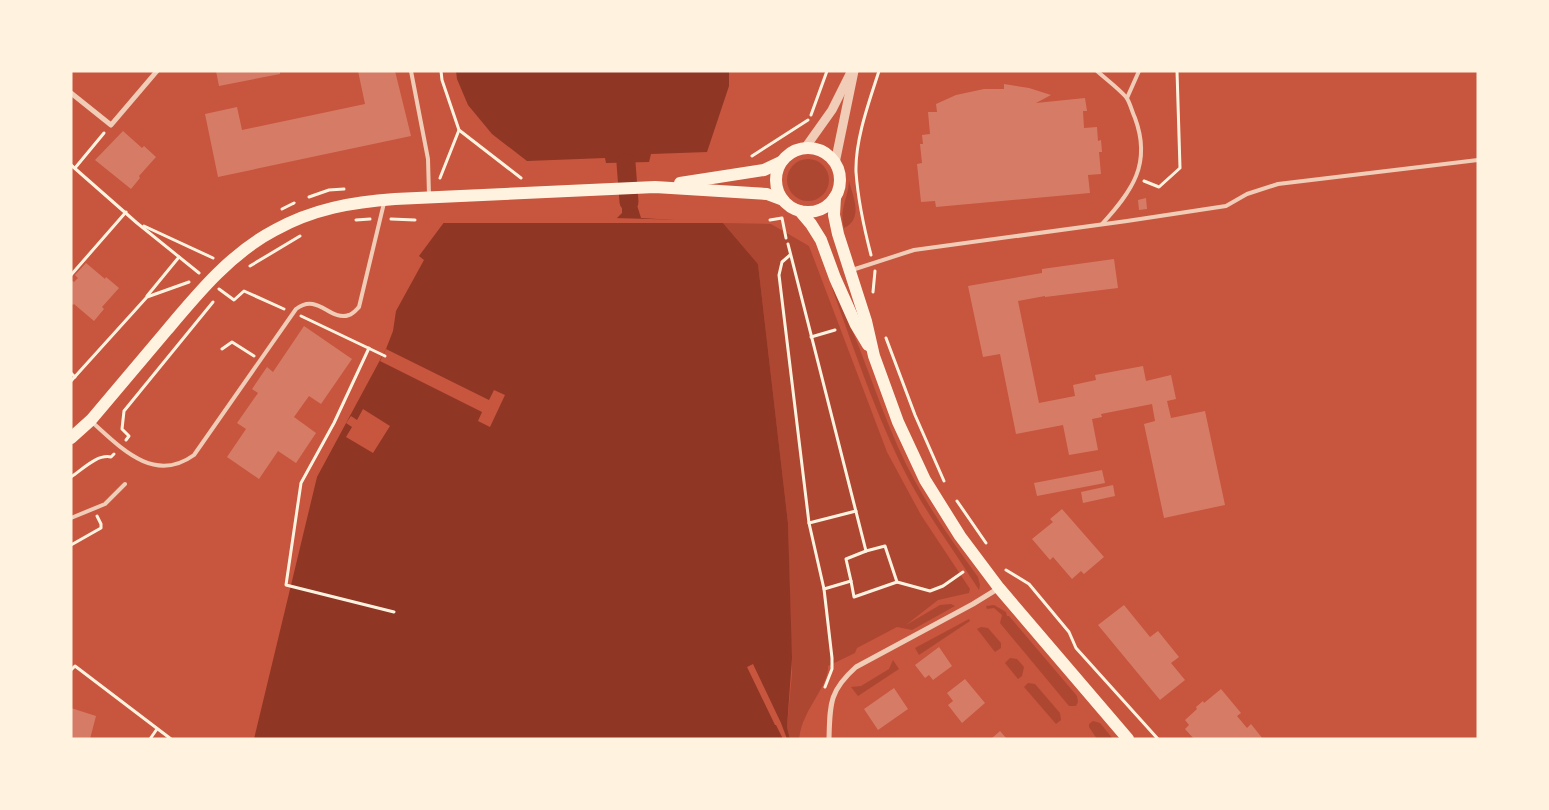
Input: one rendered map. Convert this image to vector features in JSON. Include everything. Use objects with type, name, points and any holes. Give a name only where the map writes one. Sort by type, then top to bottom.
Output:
[{"type":"main road","points":[[655,187],[764,170],[781,162],[792,152],[805,148],[818,150],[835,163],[839,183],[835,197],[834,215],[866,321],[874,356],[898,422],[925,480],[960,536],[999,588],[1128,739]]},
{"type":"main road","points":[[781,162],[776,174],[776,188],[783,200],[793,209],[813,212],[820,210],[835,197]]},
{"type":"main road","points":[[71,438],[91,420],[198,294],[218,274],[246,248],[273,230],[312,213],[345,204],[384,200],[655,187],[767,194],[783,200]]},
{"type":"main road","points":[[800,211],[821,240],[852,318],[874,356]]},
{"type":"street","points":[[71,93],[111,125],[157,71]]},
{"type":"street","points":[[805,148],[832,110],[853,71]]},
{"type":"street","points":[[835,163],[853,71]]},
{"type":"street","points":[[829,739],[830,709],[835,689],[841,680],[856,667],[999,588]]},
{"type":"lane","points":[[411,71],[428,159],[428,197]]},
{"type":"lane","points":[[1098,71],[1127,98],[1138,128],[1142,151],[1136,178],[1118,206],[1101,225]]},
{"type":"lane","points":[[1127,98],[1139,71]]},
{"type":"lane","points":[[850,270],[914,250],[1226,206],[1247,194],[1278,184],[1478,160]]},
{"type":"lane","points":[[91,420],[132,456],[157,466],[171,466],[185,462],[194,455],[296,309],[304,303],[313,303],[342,316],[351,315],[359,307],[384,200]]},
{"type":"lane","points":[[71,518],[105,504],[125,484]]},
{"type":"path","points":[[441,71],[442,80],[459,130],[521,178]]},
{"type":"path","points":[[752,157],[810,119],[827,71]]},
{"type":"path","points":[[872,299],[875,272],[864,225],[856,171],[860,139],[879,71]]},
{"type":"path","points":[[1136,178],[1159,188],[1180,168],[1177,71]]},
{"type":"path","points":[[111,125],[73,167],[194,270]]},
{"type":"path","points":[[438,182],[459,130]]},
{"type":"path","points":[[71,275],[126,212]]},
{"type":"path","points":[[770,220],[782,218],[786,238]]},
{"type":"path","points":[[347,220],[415,220]]},
{"type":"path","points":[[138,223],[213,258]]},
{"type":"path","points":[[245,269],[306,232]]},
{"type":"path","points":[[788,244],[866,551]]},
{"type":"path","points":[[790,255],[782,262],[779,274],[809,524],[824,589],[832,658],[832,669],[824,690]]},
{"type":"path","points":[[147,297],[179,257]]},
{"type":"path","points":[[222,292],[227,286]]},
{"type":"path","points":[[71,477],[98,458],[107,456],[111,458],[130,436],[122,429],[124,411],[215,299]]},
{"type":"path","points":[[812,337],[836,330]]},
{"type":"path","points":[[885,335],[915,416],[945,482]]},
{"type":"path","points":[[222,349],[232,342],[260,360]]},
{"type":"path","points":[[386,356],[369,348],[334,423],[302,483],[286,586],[394,612]]},
{"type":"path","points":[[71,373],[75,377]]},
{"type":"path","points":[[956,498],[987,545]]},
{"type":"path","points":[[71,544],[101,528],[94,508]]},
{"type":"path","points":[[809,524],[856,511]]},
{"type":"path","points":[[897,582],[885,546],[846,559],[854,597],[897,582],[930,591],[943,586],[964,572]]},
{"type":"path","points":[[1003,569],[1028,584],[1069,632],[1076,648],[1158,739]]},
{"type":"path","points":[[824,589],[851,581]]},
{"type":"path","points":[[71,662],[171,739]]},
{"type":"path","points":[[71,670],[75,666]]},
{"type":"path","points":[[150,739],[157,729]]},
{"type":"shaded area","points":[[456,71],[729,71],[729,86],[707,152],[651,154],[649,162],[606,163],[605,158],[527,161],[492,134],[468,105],[457,79]]},
{"type":"shaded area","points":[[812,159],[820,162],[826,168],[829,180],[826,192],[820,198],[804,201],[796,198],[790,192],[787,176],[790,168],[796,162]]},
{"type":"shaded area","points":[[849,181],[856,207],[854,219],[844,228],[843,210]]},
{"type":"shaded area","points":[[636,202],[641,218],[723,223],[758,264],[788,523],[792,658],[787,727],[790,739],[254,739],[317,477],[386,349],[393,331],[396,311],[424,260],[419,256],[445,221],[614,221],[622,213],[622,203]]},
{"type":"shaded area","points":[[723,223],[771,224],[809,246],[887,452],[921,515],[970,589],[969,593],[938,600],[906,625],[940,605],[951,604],[955,606],[912,630],[897,627],[857,648],[855,653],[828,666],[826,678],[803,721],[799,739],[790,739],[787,727],[792,673],[788,523],[758,264]]},
{"type":"shaded area","points":[[832,288],[851,327],[906,464],[935,514],[978,577],[979,590],[924,505],[896,454],[866,383]]},
{"type":"shaded area","points":[[994,605],[1006,612],[1007,616],[1009,616],[1077,696],[1078,702],[1076,706],[1069,706],[1000,623],[1002,615],[994,608],[987,609],[986,606]]},
{"type":"shaded area","points":[[969,619],[970,621],[919,655],[915,648]]},
{"type":"shaded area","points":[[981,627],[988,628],[1001,643],[1001,648],[995,652],[977,629]]},
{"type":"shaded area","points":[[1010,658],[1017,659],[1024,667],[1022,676],[1018,679],[1005,663]]},
{"type":"shaded area","points":[[893,660],[899,669],[858,696],[851,687],[861,686],[889,669]]},
{"type":"shaded area","points":[[1028,683],[1035,684],[1060,713],[1061,720],[1056,724],[1024,687]]},
{"type":"shaded area","points":[[1093,721],[1100,723],[1113,739],[1097,739],[1089,727],[1089,724]]},
{"type":"pier","points":[[614,218],[723,221],[726,223],[441,223],[445,219]]},
{"type":"pier","points":[[386,349],[489,400],[494,390],[505,395],[490,427],[478,421],[482,412],[380,361]]},
{"type":"pier","points":[[363,409],[390,426],[373,453],[346,437],[352,427],[346,423],[351,416],[357,420]]},
{"type":"pier","points":[[753,664],[787,739],[783,739],[775,725],[747,667]]},
{"type":"building","points":[[216,71],[280,71],[280,74],[219,86]]},
{"type":"building","points":[[358,71],[395,71],[411,136],[218,177],[205,114],[237,107],[242,130],[365,104]]},
{"type":"building","points":[[1004,84],[1029,88],[1051,95],[1036,103],[1085,98],[1087,111],[1083,111],[1084,128],[1097,127],[1098,141],[1101,140],[1102,152],[1099,152],[1101,174],[1088,175],[1090,193],[936,207],[935,201],[921,202],[917,164],[922,163],[920,144],[923,144],[922,135],[930,134],[928,112],[937,112],[936,104],[956,95],[984,89],[1004,89]]},
{"type":"building","points":[[123,131],[142,148],[144,146],[156,157],[139,176],[140,178],[131,189],[95,160]]},
{"type":"building","points":[[1146,198],[1147,209],[1139,210],[1138,200]]},
{"type":"building","points":[[1114,259],[1118,288],[1018,301],[1039,403],[1075,396],[1073,385],[1096,380],[1095,375],[1143,366],[1146,381],[1171,375],[1176,399],[1167,401],[1171,418],[1205,411],[1225,505],[1164,518],[1144,424],[1155,421],[1152,404],[1101,414],[1102,417],[1092,419],[1098,450],[1069,455],[1063,425],[1016,434],[1000,354],[983,357],[968,286],[1042,273],[1042,269]]},
{"type":"building","points":[[86,263],[119,288],[102,307],[104,309],[94,321],[71,303],[71,280],[74,282],[78,278],[75,275]]},
{"type":"building","points":[[304,326],[352,359],[321,404],[309,396],[294,417],[316,433],[296,463],[278,451],[259,479],[227,457],[246,429],[237,423],[258,393],[252,389],[267,367],[273,372]]},
{"type":"building","points":[[1102,470],[1105,483],[1037,496],[1034,483]]},
{"type":"building","points":[[1113,485],[1115,496],[1083,503],[1081,492]]},
{"type":"building","points":[[1062,509],[1104,557],[1084,574],[1081,571],[1072,579],[1053,557],[1050,560],[1032,539],[1053,522],[1050,519]]},
{"type":"building","points":[[1124,605],[1150,637],[1158,631],[1179,657],[1171,663],[1185,680],[1160,700],[1098,625]]},
{"type":"building","points":[[939,647],[952,666],[933,680],[929,675],[925,678],[915,665]]},
{"type":"building","points":[[965,679],[985,703],[962,723],[948,705],[953,701],[947,693]]},
{"type":"building","points":[[894,688],[908,709],[878,730],[864,709]]},
{"type":"building","points":[[1221,689],[1241,713],[1237,716],[1247,728],[1251,724],[1263,739],[1194,739],[1185,729],[1189,725],[1185,720],[1197,709],[1196,707]]},
{"type":"building","points":[[71,708],[96,716],[90,739],[71,739]]},
{"type":"building","points":[[1000,731],[1007,739],[991,739]]},
{"type":"waterway","points":[[626,163],[629,202]]}]
